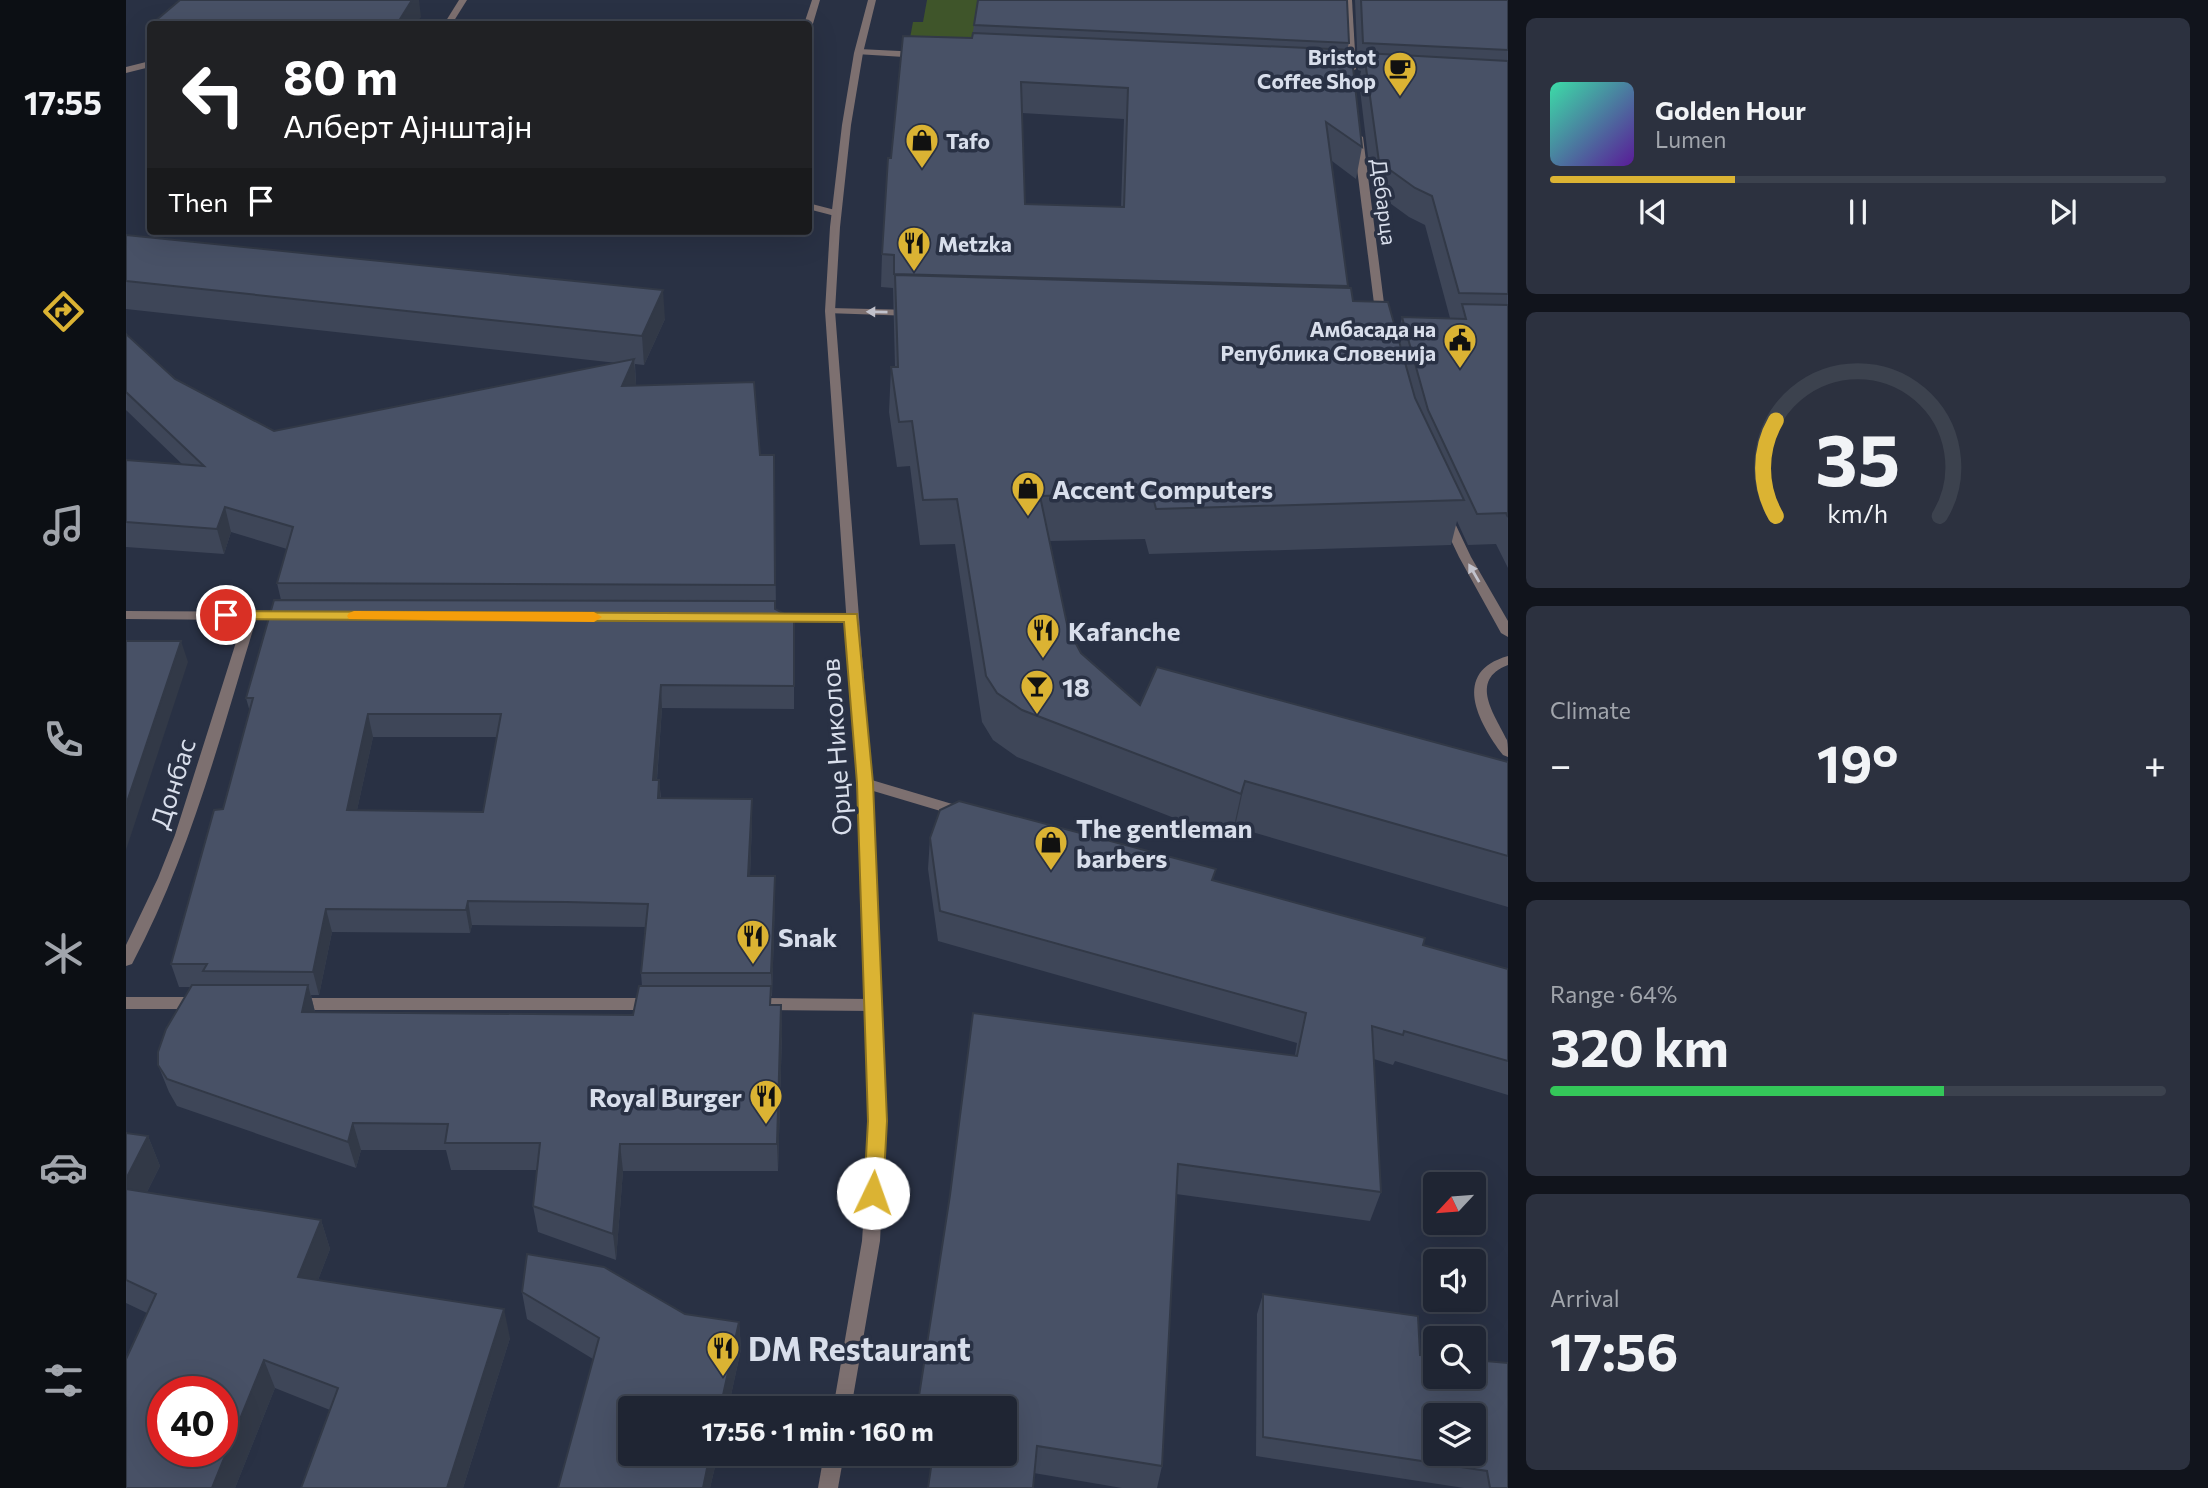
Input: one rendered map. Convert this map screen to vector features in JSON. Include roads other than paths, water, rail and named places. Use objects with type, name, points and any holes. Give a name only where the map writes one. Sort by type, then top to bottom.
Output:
[{"type":"street","points":[[450,21],[463,0]]},
{"type":"street","points":[[810,21],[816,0]]},
{"type":"street","name":"Орце Николов","points":[[844,1396],[871,1241],[877,1121],[865,783],[830,311],[835,213],[859,52],[872,0]]},
{"type":"street","points":[[1348,0],[1346,75],[1364,76]]},
{"type":"street","points":[[859,52],[925,55]]},
{"type":"street","points":[[126,70],[147,65]]},
{"type":"street","name":"Дебарца","points":[[1357,129],[1387,329],[1367,324]]},
{"type":"street","points":[[812,207],[835,213]]},
{"type":"street","points":[[830,311],[923,313]]},
{"type":"street","points":[[1438,500],[1465,557],[1508,633]]},
{"type":"street","points":[[126,615],[306,616]]},
{"type":"street","name":"Донбас","points":[[126,960],[154,904],[182,835],[251,616]]},
{"type":"street","points":[[754,617],[852,618]]},
{"type":"street","points":[[1508,660],[1491,664],[1481,679],[1482,707],[1496,738],[1508,752]]},
{"type":"street","points":[[865,783],[980,818]]},
{"type":"street","points":[[126,1003],[223,1003]]},
{"type":"street","points":[[278,1004],[666,1004]]},
{"type":"street","points":[[735,1004],[873,1004]]},
{"type":"street","points":[[828,1488],[832,1466]]},
{"type":"place","name":"Bristot Coffee Shop","points":[[1400,98]]},
{"type":"place","name":"Tafo","points":[[922,170]]},
{"type":"place","name":"Metzka","points":[[914,273]]},
{"type":"place","name":"Амбасада на Република Словенија","points":[[1460,370]]},
{"type":"place","name":"Accent Computers","points":[[1028,518]]},
{"type":"place","name":"Kafanche","points":[[1043,660]]},
{"type":"place","name":"18","points":[[1037,716]]},
{"type":"place","name":"The gentleman barbers","points":[[1051,872]]},
{"type":"place","name":"Snak","points":[[753,966]]},
{"type":"place","name":"Royal Burger","points":[[766,1126]]},
{"type":"place","name":"DM Restaurant","points":[[723,1378]]}]
